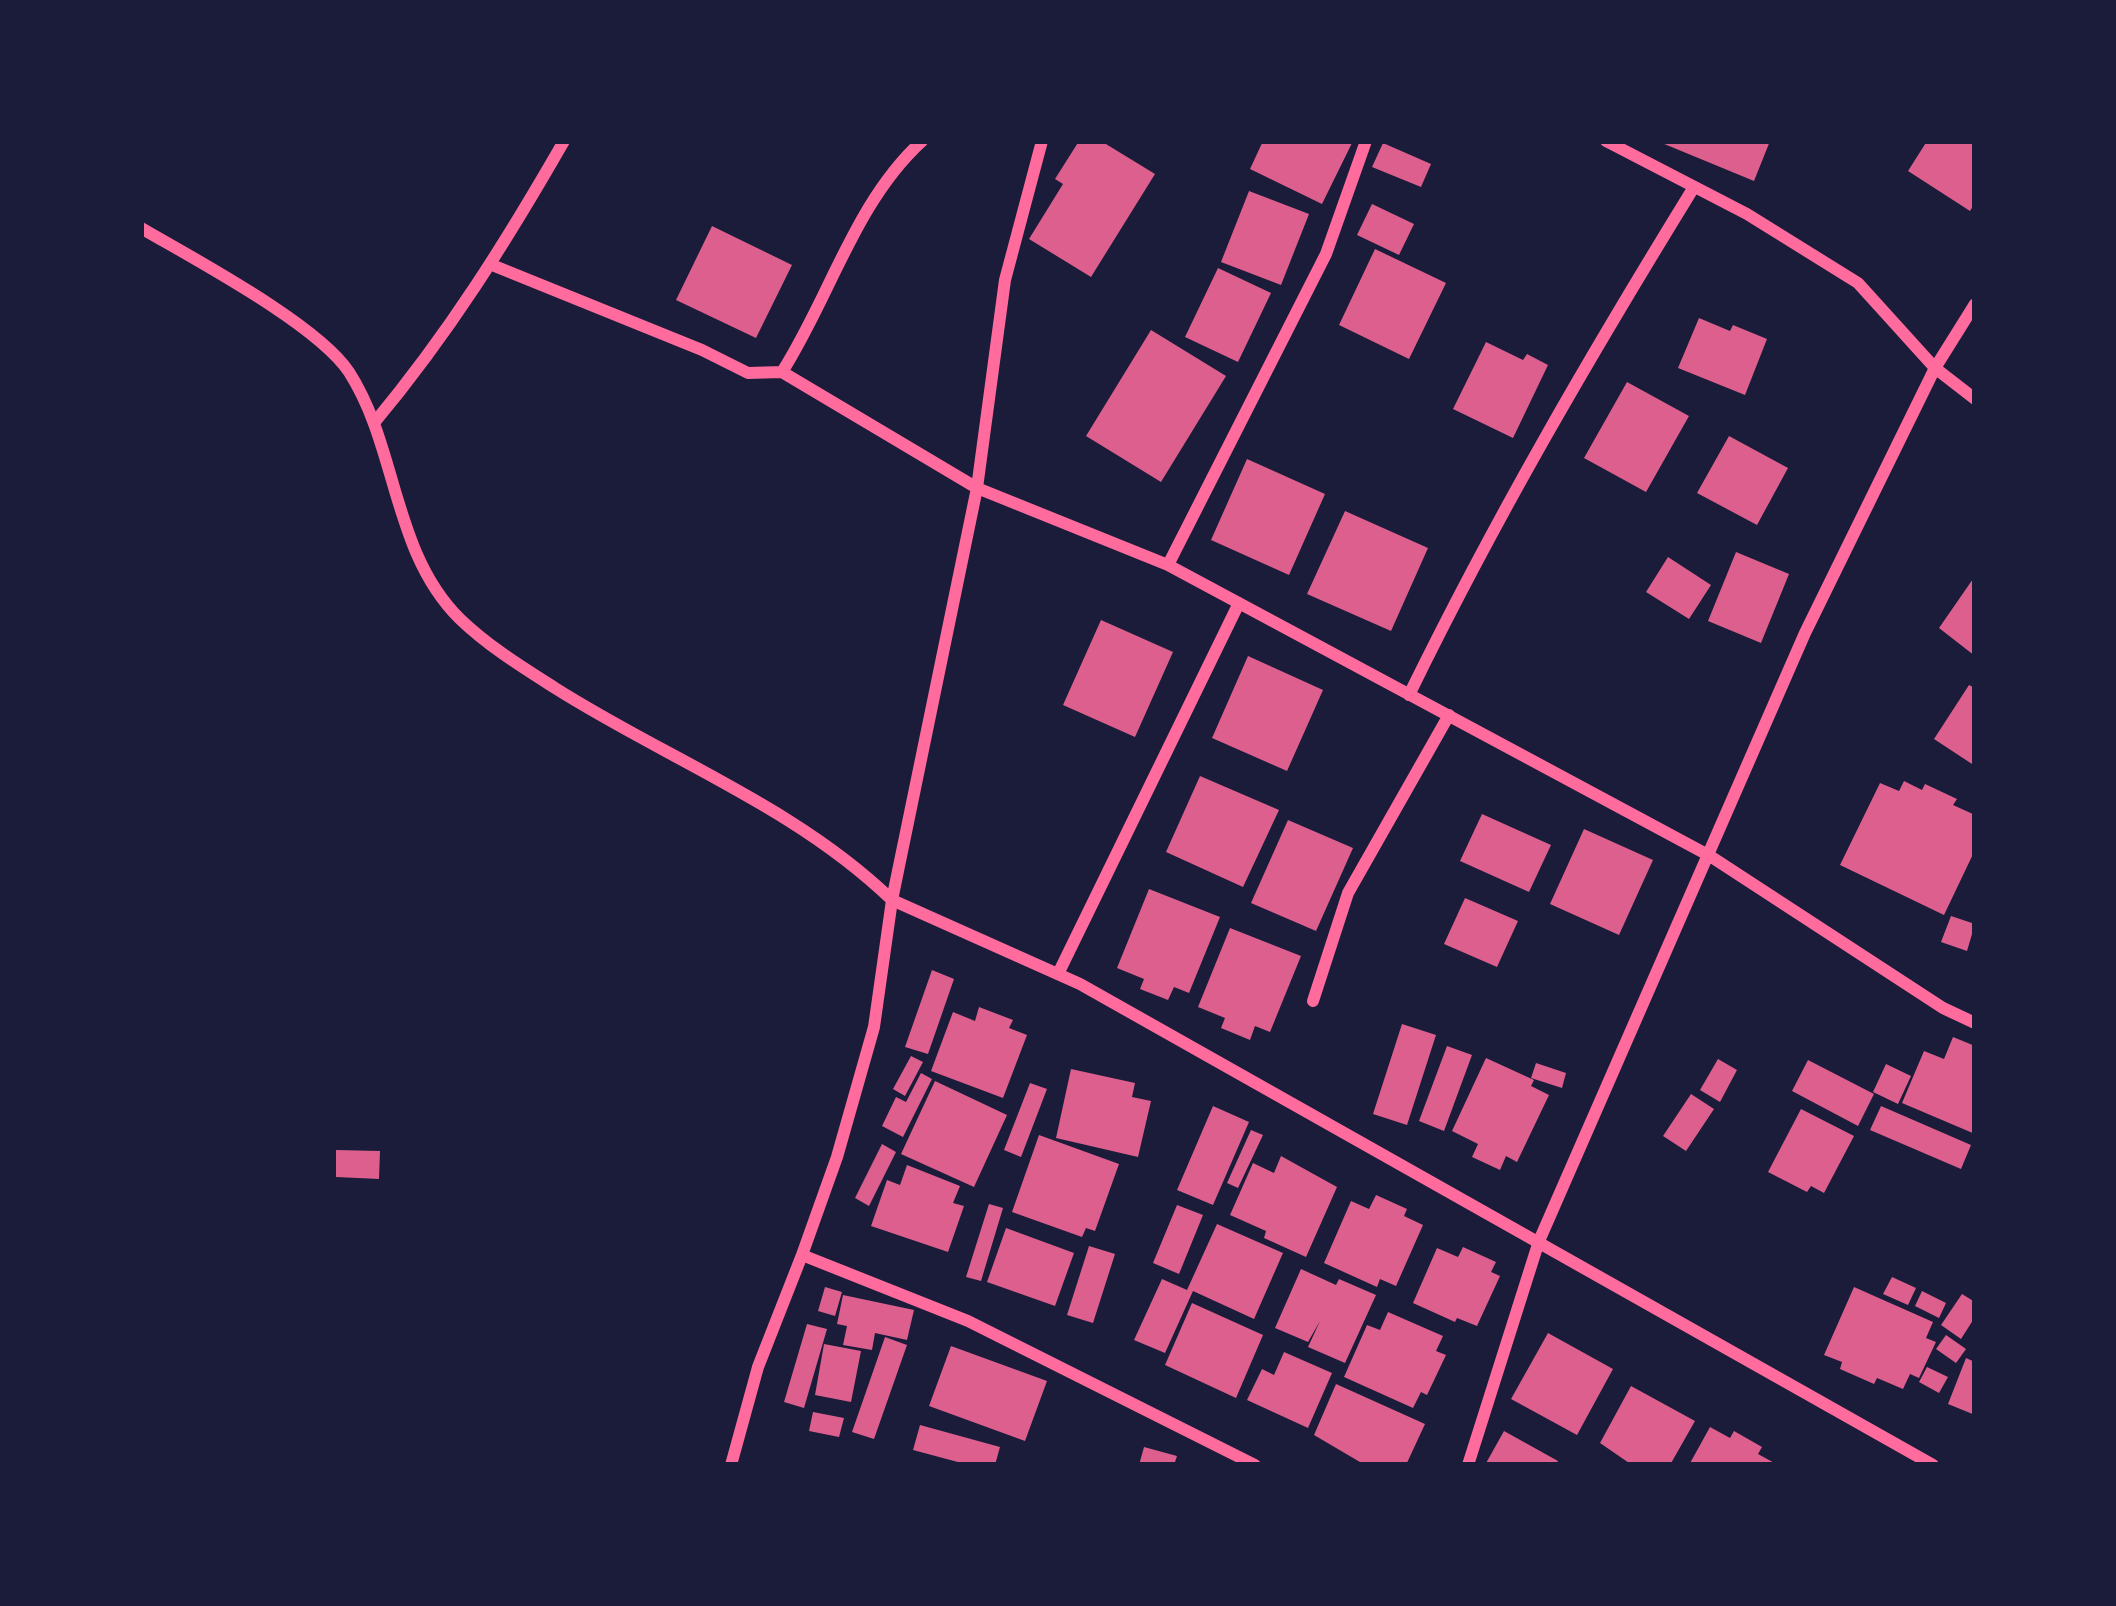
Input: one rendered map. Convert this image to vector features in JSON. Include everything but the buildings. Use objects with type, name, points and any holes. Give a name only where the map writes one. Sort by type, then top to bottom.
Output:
[{"type":"street","points":[[374,423],[436,349],[492,265],[564,141]]},
{"type":"street","points":[[782,373],[811,327],[875,196],[922,141]]},
{"type":"street","points":[[731,1465],[758,1367],[842,1139],[874,1028],[892,900],[977,488],[1005,280],[1042,141]]},
{"type":"street","points":[[1168,565],[1326,254],[1366,141]]},
{"type":"street","points":[[1606,141],[1748,214],[1858,283],[1935,368],[1975,399]]},
{"type":"street","points":[[1409,695],[1480,550],[1570,387],[1694,187]]},
{"type":"street","points":[[141,228],[242,288],[328,349],[348,371],[374,423],[403,519],[423,566],[458,617],[511,660],[616,727],[796,823],[863,872],[892,900],[1058,974],[1933,1465]]},
{"type":"street","points":[[492,265],[748,373],[782,373],[977,488],[1168,565],[1709,856],[1943,1008],[1975,1023]]},
{"type":"street","points":[[1468,1465],[1539,1241],[1805,633],[1935,368],[1975,304]]},
{"type":"street","points":[[1058,974],[1239,603]]},
{"type":"street","points":[[1313,1001],[1348,892],[1449,715]]},
{"type":"street","points":[[802,1255],[968,1321],[1256,1465]]}]
